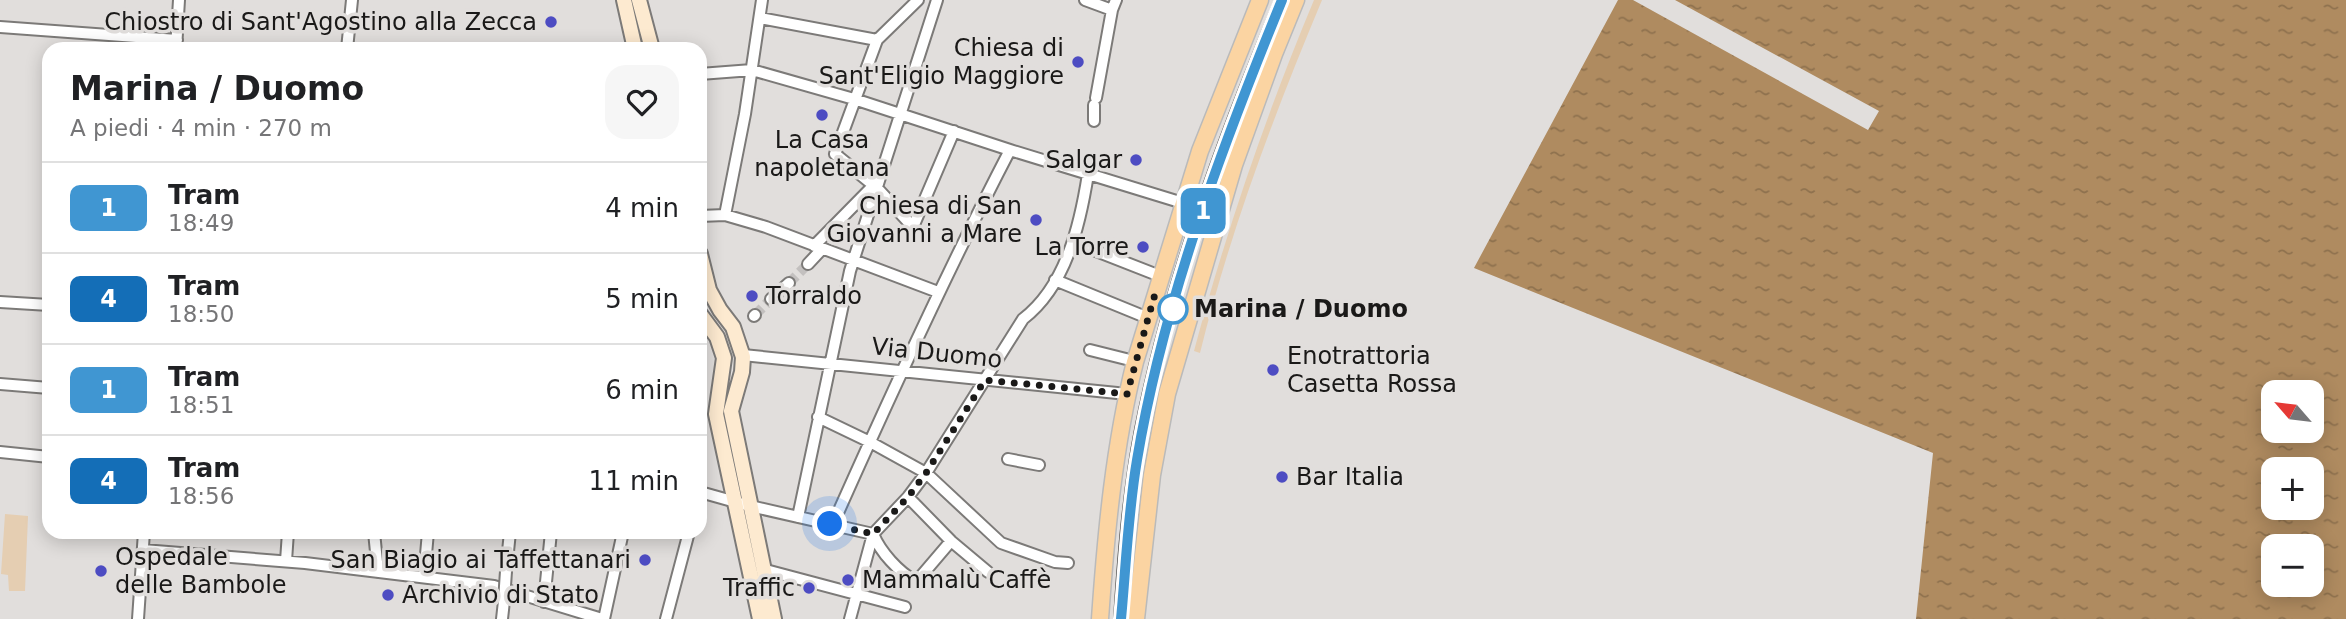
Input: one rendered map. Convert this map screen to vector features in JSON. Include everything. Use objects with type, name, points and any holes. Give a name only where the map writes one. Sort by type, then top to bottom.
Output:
[{"type":"main road","points":[[624,0],[633,42]]},
{"type":"main road","points":[[639,0],[650,42]]},
{"type":"main road","points":[[1100,619],[1113,476],[1127,394],[1160,276],[1200,151],[1260,0]]},
{"type":"main road","points":[[1136,619],[1153,475],[1167,394],[1234,165],[1296,0]]},
{"type":"main road","points":[[707,282],[714,300],[733,327],[743,355],[743,372],[731,411],[774,619]]},
{"type":"main road","points":[[707,323],[717,337],[724,358],[716,414],[760,619]]},
{"type":"street","points":[[176,42],[178,0]]},
{"type":"street","points":[[348,42],[352,0]]},
{"type":"street","points":[[724,215],[752,71],[762,0]]},
{"type":"street","points":[[918,0],[877,40],[835,154],[875,187],[914,227],[954,131]]},
{"type":"street","points":[[797,517],[853,261],[937,0]]},
{"type":"street","points":[[1085,0],[1114,5],[1095,102],[1094,121]]},
{"type":"street","points":[[760,18],[877,40]]},
{"type":"street","points":[[0,27],[155,42]]},
{"type":"street","points":[[707,74],[752,71],[855,99],[1183,203]]},
{"type":"street","points":[[833,524],[901,370],[1010,150]]},
{"type":"street","points":[[850,619],[873,534],[908,497],[926,473],[1023,319],[1040,304],[1055,280],[1073,242],[1082,213],[1087,174]]},
{"type":"street","points":[[808,264],[815,246],[875,187]]},
{"type":"street","points":[[707,216],[724,215],[765,227],[938,292]]},
{"type":"street","points":[[1073,242],[1160,276]]},
{"type":"street","points":[[1055,280],[1148,318]]},
{"type":"street","points":[[771,299],[789,283]]},
{"type":"street","points":[[0,302],[42,305]]},
{"type":"street","points":[[1090,350],[1126,359]]},
{"type":"street","name":"Via Duomo","points":[[743,355],[1127,394]]},
{"type":"street","points":[[0,384],[42,387]]},
{"type":"street","points":[[818,417],[926,473],[1001,543],[1055,562],[1068,563]]},
{"type":"street","points":[[0,452],[42,456]]},
{"type":"street","points":[[1007,459],[1039,465]]},
{"type":"street","points":[[707,494],[873,534]]},
{"type":"street","points":[[908,497],[951,541],[988,572]]},
{"type":"street","points":[[873,534],[901,574],[916,582],[951,541]]},
{"type":"street","points":[[138,619],[144,539]]},
{"type":"street","points":[[286,561],[288,539]]},
{"type":"street","points":[[375,539],[378,572]]},
{"type":"street","points":[[424,577],[427,539]]},
{"type":"street","points":[[502,619],[509,539]]},
{"type":"street","points":[[544,602],[550,539]]},
{"type":"street","points":[[143,550],[286,561],[494,586],[603,619],[621,539]]},
{"type":"street","points":[[666,619],[687,539]]},
{"type":"street","points":[[762,569],[905,607]]},
{"type":"shaded area","points":[[1314,0],[1322,0],[1254,174],[1200,353],[1194,351],[1233,218],[1263,130]]},
{"type":"shaded area","points":[[5,514],[28,516],[25,591],[9,591],[8,575],[1,574]]},
{"type":"water","points":[[1618,0],[1633,0],[1868,130],[1879,111],[1675,0],[2346,0],[2346,619],[1916,619],[1933,453],[1474,268]]},
{"type":"tunnel","points":[[789,283],[808,264]]},
{"type":"tunnel","points":[[755,315],[771,299]]},
{"type":"tram line","points":[[1114,619],[1121,524],[1131,452],[1161,319],[1194,211],[1275,0]]},
{"type":"tram line","name":"1","points":[[1121,619],[1137,463],[1156,372],[1205,202],[1282,0]]},
{"type":"place","name":"Chiostro di Sant'Agostino alla Zecca","points":[[551,22]]},
{"type":"place","name":"Chiesa di Sant'Eligio Maggiore","points":[[1078,62]]},
{"type":"place","name":"La Casa napoletana","points":[[822,115]]},
{"type":"place","name":"Salgar","points":[[1136,160]]},
{"type":"place","name":"Chiesa di San Giovanni a Mare","points":[[1036,220]]},
{"type":"place","name":"La Torre","points":[[1143,247]]},
{"type":"place","name":"Torraldo","points":[[752,296]]},
{"type":"place","name":"Marina / Duomo","points":[[1173,309]]},
{"type":"place","name":"Enotrattoria Casetta Rossa","points":[[1273,370]]},
{"type":"place","name":"Bar Italia","points":[[1282,477]]},
{"type":"place","name":"San Biagio ai Taffettanari","points":[[645,560]]},
{"type":"place","name":"Ospedale delle Bambole","points":[[101,571]]},
{"type":"place","name":"Mammalù Caffè","points":[[848,580]]},
{"type":"place","name":"Traffic","points":[[809,588]]},
{"type":"place","name":"Archivio di Stato","points":[[388,595]]},
{"type":"route","points":[[830,524],[873,534],[908,497],[926,473],[985,380],[1127,394],[1154,297],[1173,309]]}]
